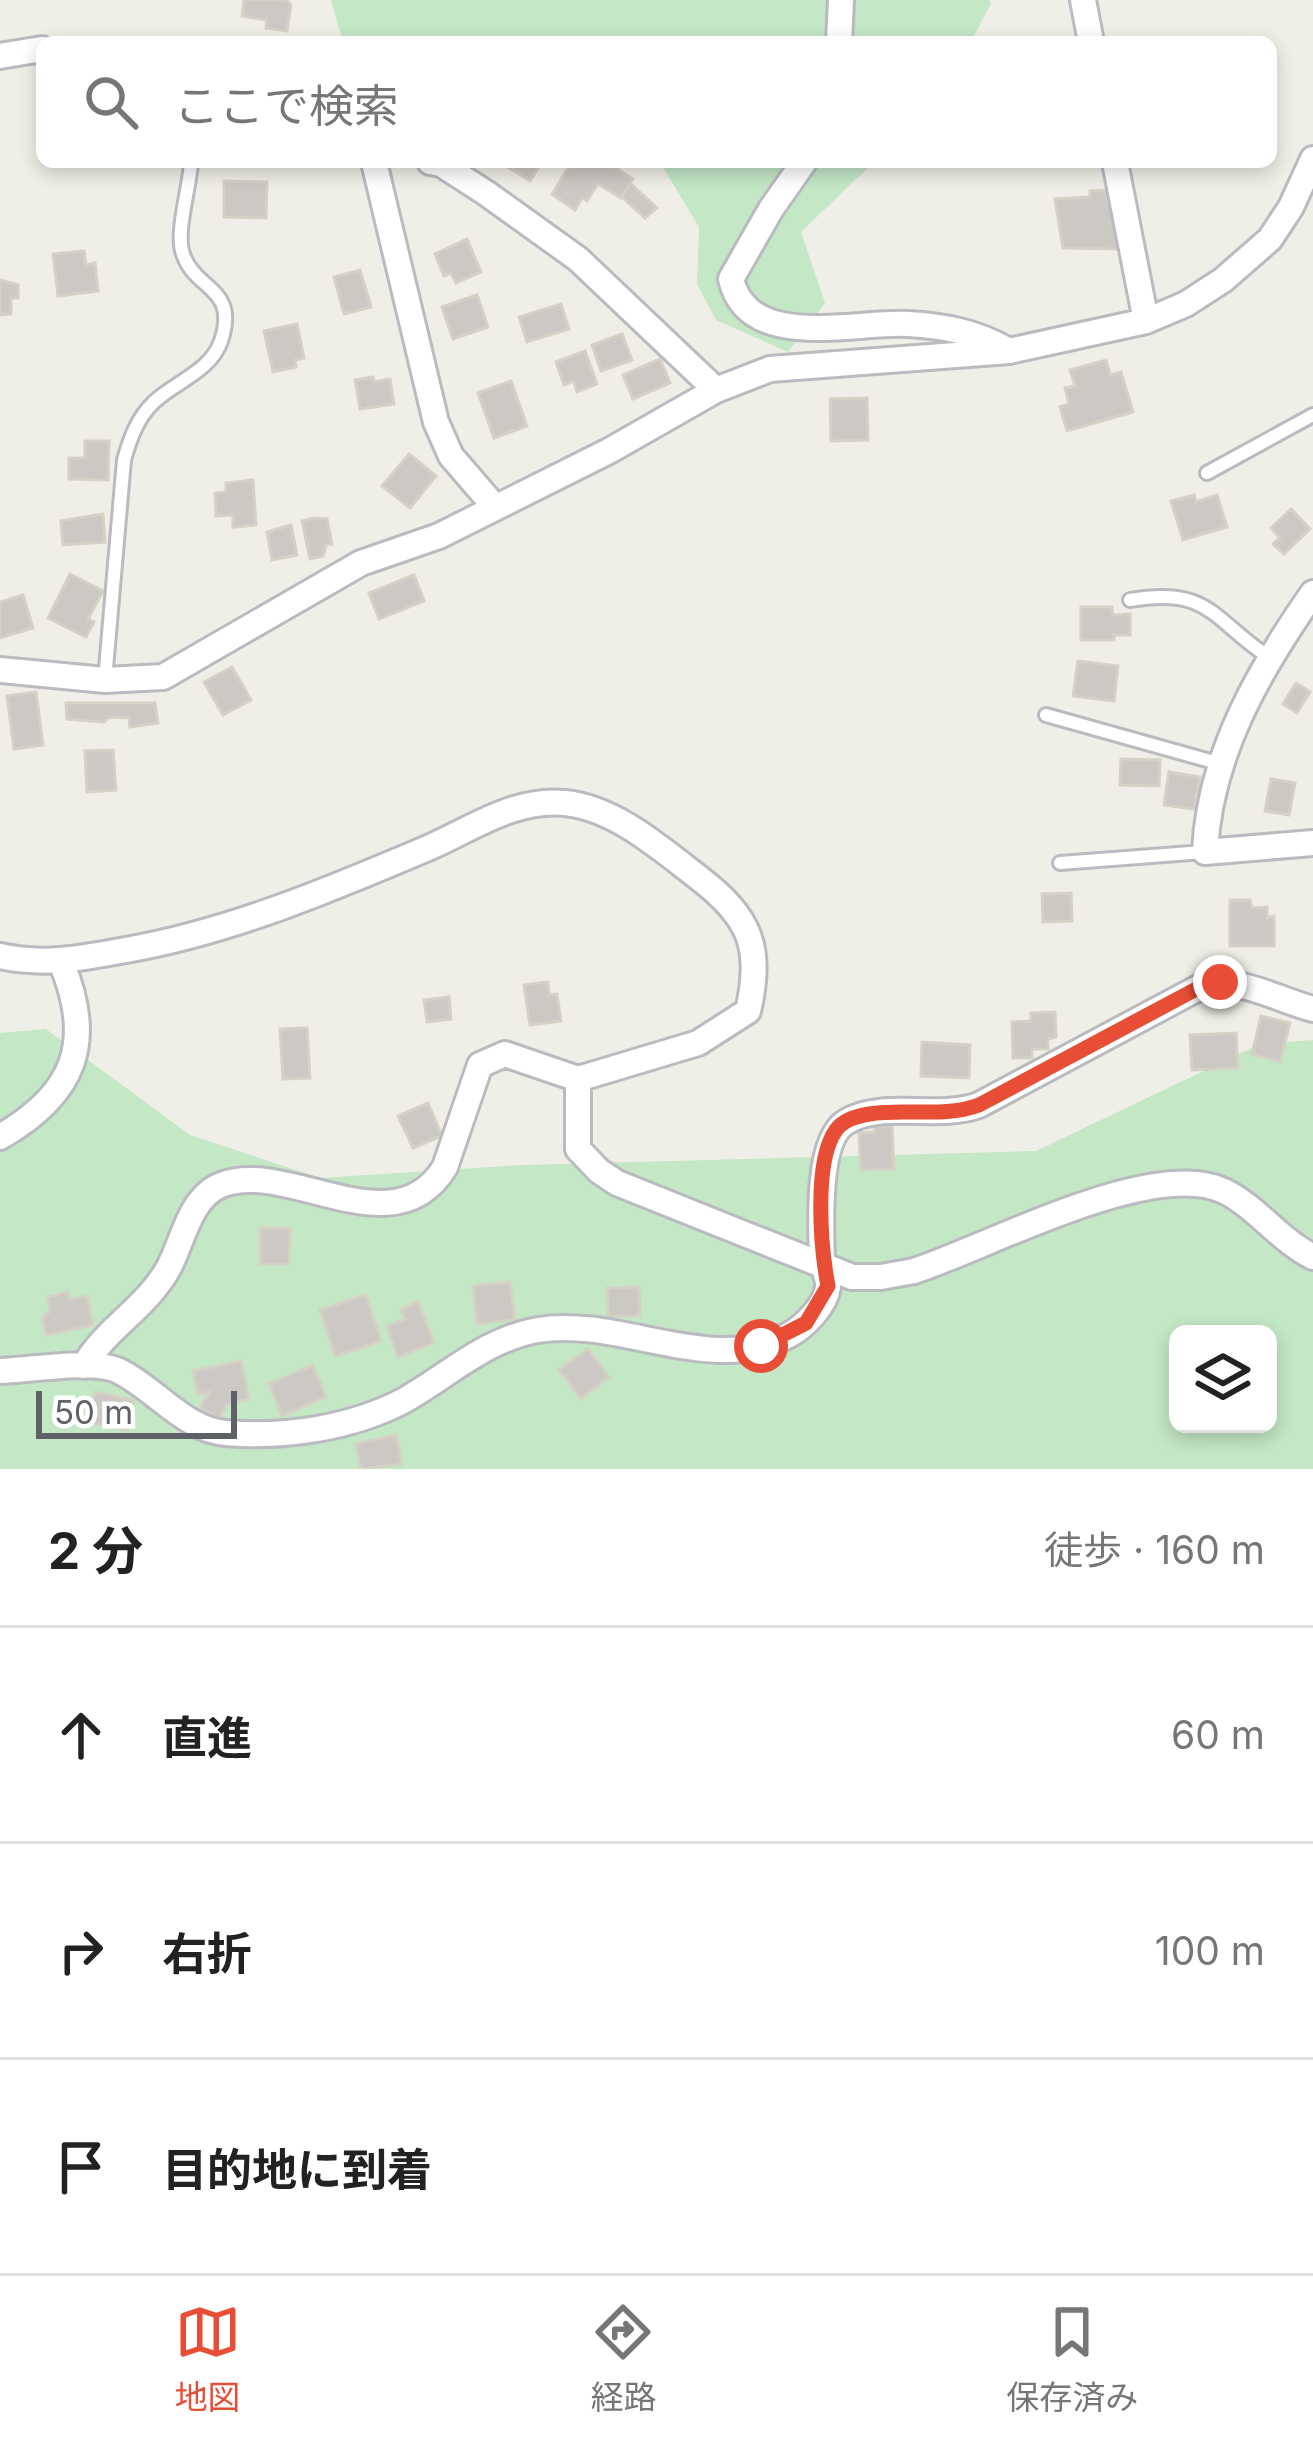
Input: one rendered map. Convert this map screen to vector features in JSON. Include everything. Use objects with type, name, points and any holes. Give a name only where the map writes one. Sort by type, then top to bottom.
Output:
[{"type":"street","points":[[839,36],[841,0]]},
{"type":"street","points":[[1083,0],[1090,36]]},
{"type":"street","points":[[0,56],[36,50]]},
{"type":"street","points":[[0,670],[105,680],[163,676],[361,563],[439,536],[609,451],[716,390],[770,369],[1009,351],[1146,321],[1186,304],[1223,280],[1270,238],[1291,207],[1313,159]]},
{"type":"street","points":[[375,168],[436,422],[452,456],[496,507]]},
{"type":"street","points":[[447,168],[578,260],[716,390]]},
{"type":"street","points":[[800,168],[770,209],[731,279],[743,304],[783,327],[906,324],[982,336],[1009,351]]},
{"type":"street","points":[[1116,168],[1146,321]]},
{"type":"street","points":[[1313,593],[1252,690],[1221,764],[1205,852],[1313,843]]},
{"type":"street","points":[[0,956],[30,963],[61,962],[176,941],[258,917],[419,852],[491,817],[531,804],[564,803],[624,824],[722,896],[744,923],[754,950],[755,980],[748,1011],[698,1043],[578,1078],[506,1054],[480,1065],[445,1167],[426,1190],[407,1200],[348,1200],[247,1182],[220,1185],[199,1203],[167,1270],[145,1302],[104,1336],[84,1366]]},
{"type":"street","points":[[0,1137],[47,1102],[76,1058],[80,1020],[61,962]]},
{"type":"street","points":[[0,1371],[112,1368],[211,1431],[287,1433],[372,1414],[404,1400],[475,1353],[538,1330],[598,1330],[713,1348],[761,1346],[806,1323],[828,1286],[822,1266],[822,1180],[836,1129],[850,1119],[870,1114],[961,1112],[1202,986],[1220,982],[1245,986],[1313,1009]]},
{"type":"street","points":[[578,1078],[578,1148],[598,1171],[617,1183],[852,1276],[914,1271],[1122,1192],[1192,1182],[1220,1189],[1242,1202],[1295,1248],[1313,1257]]},
{"type":"lane","points":[[105,680],[124,460],[130,437],[156,400],[214,357],[224,329],[220,296],[183,256],[189,168]]},
{"type":"lane","points":[[1207,473],[1313,415]]},
{"type":"lane","points":[[1130,600],[1174,595],[1196,601],[1270,658]]},
{"type":"lane","points":[[1046,716],[1221,764]]},
{"type":"lane","points":[[1060,863],[1205,852]]},
{"type":"green space","points":[[331,0],[991,3],[974,36],[341,36]]},
{"type":"green space","points":[[868,168],[801,232],[825,303],[788,352],[716,320],[697,284],[699,227],[664,169]]},
{"type":"green space","points":[[46,1029],[190,1135],[320,1178],[523,1165],[1036,1151],[1260,1044],[1313,1040],[1313,1469],[0,1469],[0,1033]]},
{"type":"building","points":[[244,0],[286,0],[291,5],[287,31],[266,28],[267,20],[242,16]]},
{"type":"building","points":[[509,168],[538,168],[530,181]]},
{"type":"building","points":[[568,168],[616,168],[633,179],[621,198],[598,184],[575,210],[552,194]]},
{"type":"building","points":[[224,181],[267,182],[266,218],[224,217]]},
{"type":"building","points":[[630,183],[657,208],[645,218],[622,197]]},
{"type":"building","points":[[1106,190],[1107,201],[1115,201],[1119,249],[1063,248],[1055,199],[1090,197],[1090,191]]},
{"type":"building","points":[[467,239],[481,272],[456,283],[451,273],[444,276],[435,254]]},
{"type":"building","points":[[84,251],[86,265],[95,263],[98,291],[58,296],[53,254]]},
{"type":"building","points":[[360,270],[371,307],[344,314],[334,277]]},
{"type":"building","points":[[0,280],[18,285],[18,298],[11,298],[11,314],[0,315]]},
{"type":"building","points":[[477,295],[488,327],[453,339],[442,307]]},
{"type":"building","points":[[561,304],[569,329],[527,342],[519,317]]},
{"type":"building","points":[[297,324],[304,358],[295,360],[296,367],[273,372],[264,331]]},
{"type":"building","points":[[622,334],[632,360],[601,371],[592,345]]},
{"type":"building","points":[[585,351],[597,384],[577,392],[574,381],[564,385],[556,362]]},
{"type":"building","points":[[660,359],[670,383],[633,399],[623,375]]},
{"type":"building","points":[[1106,360],[1110,375],[1121,372],[1133,412],[1067,431],[1060,407],[1069,404],[1065,388],[1075,386],[1070,370]]},
{"type":"building","points":[[373,377],[374,382],[390,379],[394,404],[360,409],[355,380]]},
{"type":"building","points":[[511,381],[527,426],[494,438],[478,393]]},
{"type":"building","points":[[867,398],[868,440],[831,441],[830,399]]},
{"type":"building","points":[[85,441],[109,441],[108,480],[69,479],[69,458],[85,458]]},
{"type":"building","points":[[409,454],[436,476],[410,508],[382,486]]},
{"type":"building","points":[[253,480],[256,525],[233,527],[233,515],[216,516],[215,493],[226,492],[226,483]]},
{"type":"building","points":[[1194,495],[1196,502],[1217,495],[1227,527],[1183,540],[1171,501]]},
{"type":"building","points":[[1291,509],[1310,529],[1284,554],[1273,544],[1280,538],[1271,528]]},
{"type":"building","points":[[103,514],[105,542],[63,545],[61,521]]},
{"type":"building","points":[[327,519],[332,544],[326,545],[323,556],[310,559],[302,521]]},
{"type":"building","points":[[291,525],[297,555],[272,560],[267,532]]},
{"type":"building","points":[[70,574],[103,591],[88,619],[94,622],[86,637],[48,618]]},
{"type":"building","points":[[414,575],[424,601],[379,619],[369,593]]},
{"type":"building","points":[[23,595],[33,628],[0,638],[0,602]]},
{"type":"building","points":[[1081,607],[1112,607],[1113,615],[1130,614],[1130,635],[1081,640]]},
{"type":"building","points":[[1078,661],[1118,666],[1114,701],[1073,696]]},
{"type":"building","points":[[232,667],[251,700],[223,715],[204,682]]},
{"type":"building","points":[[1296,683],[1310,692],[1297,713],[1283,704]]},
{"type":"building","points":[[36,692],[43,745],[14,749],[7,696]]},
{"type":"building","points":[[66,703],[155,703],[158,723],[130,727],[129,718],[67,719]]},
{"type":"building","points":[[113,750],[116,790],[87,792],[85,751]]},
{"type":"building","points":[[1121,759],[1160,760],[1159,786],[1120,785]]},
{"type":"building","points":[[1169,772],[1200,777],[1194,809],[1164,805]]},
{"type":"building","points":[[1271,779],[1295,783],[1289,815],[1265,811]]},
{"type":"building","points":[[1071,893],[1072,921],[1043,922],[1042,894]]},
{"type":"building","points":[[1230,900],[1250,900],[1252,908],[1267,907],[1267,918],[1274,916],[1274,946],[1230,946]]},
{"type":"building","points":[[548,982],[549,995],[557,994],[561,1021],[530,1025],[524,985]]},
{"type":"building","points":[[449,997],[451,1019],[427,1022],[424,1000]]},
{"type":"building","points":[[1055,1012],[1056,1037],[1048,1039],[1048,1049],[1032,1049],[1032,1058],[1013,1058],[1012,1022],[1031,1021],[1031,1013]]},
{"type":"building","points":[[1261,1016],[1290,1023],[1280,1062],[1252,1054]]},
{"type":"building","points":[[307,1028],[310,1078],[283,1079],[280,1029]]},
{"type":"building","points":[[1236,1033],[1238,1068],[1192,1070],[1190,1035]]},
{"type":"building","points":[[922,1042],[970,1045],[969,1078],[921,1076]]},
{"type":"building","points":[[428,1103],[442,1136],[413,1148],[398,1116]]},
{"type":"building","points":[[892,1126],[894,1169],[861,1170],[859,1133]]},
{"type":"building","points":[[260,1228],[290,1228],[289,1264],[260,1264]]},
{"type":"building","points":[[510,1282],[515,1319],[477,1324],[473,1286]]},
{"type":"building","points":[[639,1287],[640,1316],[608,1317],[607,1288]]},
{"type":"building","points":[[68,1292],[70,1300],[87,1296],[93,1325],[46,1335],[42,1318],[50,1311],[47,1297]]},
{"type":"building","points":[[366,1295],[381,1341],[335,1356],[320,1310]]},
{"type":"building","points":[[418,1302],[434,1343],[398,1357],[387,1326],[405,1319],[401,1309]]},
{"type":"building","points":[[588,1349],[609,1377],[581,1399],[559,1370]]},
{"type":"building","points":[[241,1361],[249,1399],[227,1404],[219,1418],[200,1408],[209,1392],[198,1394],[193,1371]]},
{"type":"building","points":[[313,1365],[326,1397],[282,1416],[269,1384]]},
{"type":"building","points":[[95,1392],[133,1400],[127,1430],[89,1422]]},
{"type":"building","points":[[396,1435],[402,1464],[361,1469],[355,1444]]},
{"type":"route","points":[[761,1346],[806,1323],[828,1286],[822,1266],[822,1180],[836,1129],[870,1114],[961,1112],[1202,986],[1220,982]]}]
